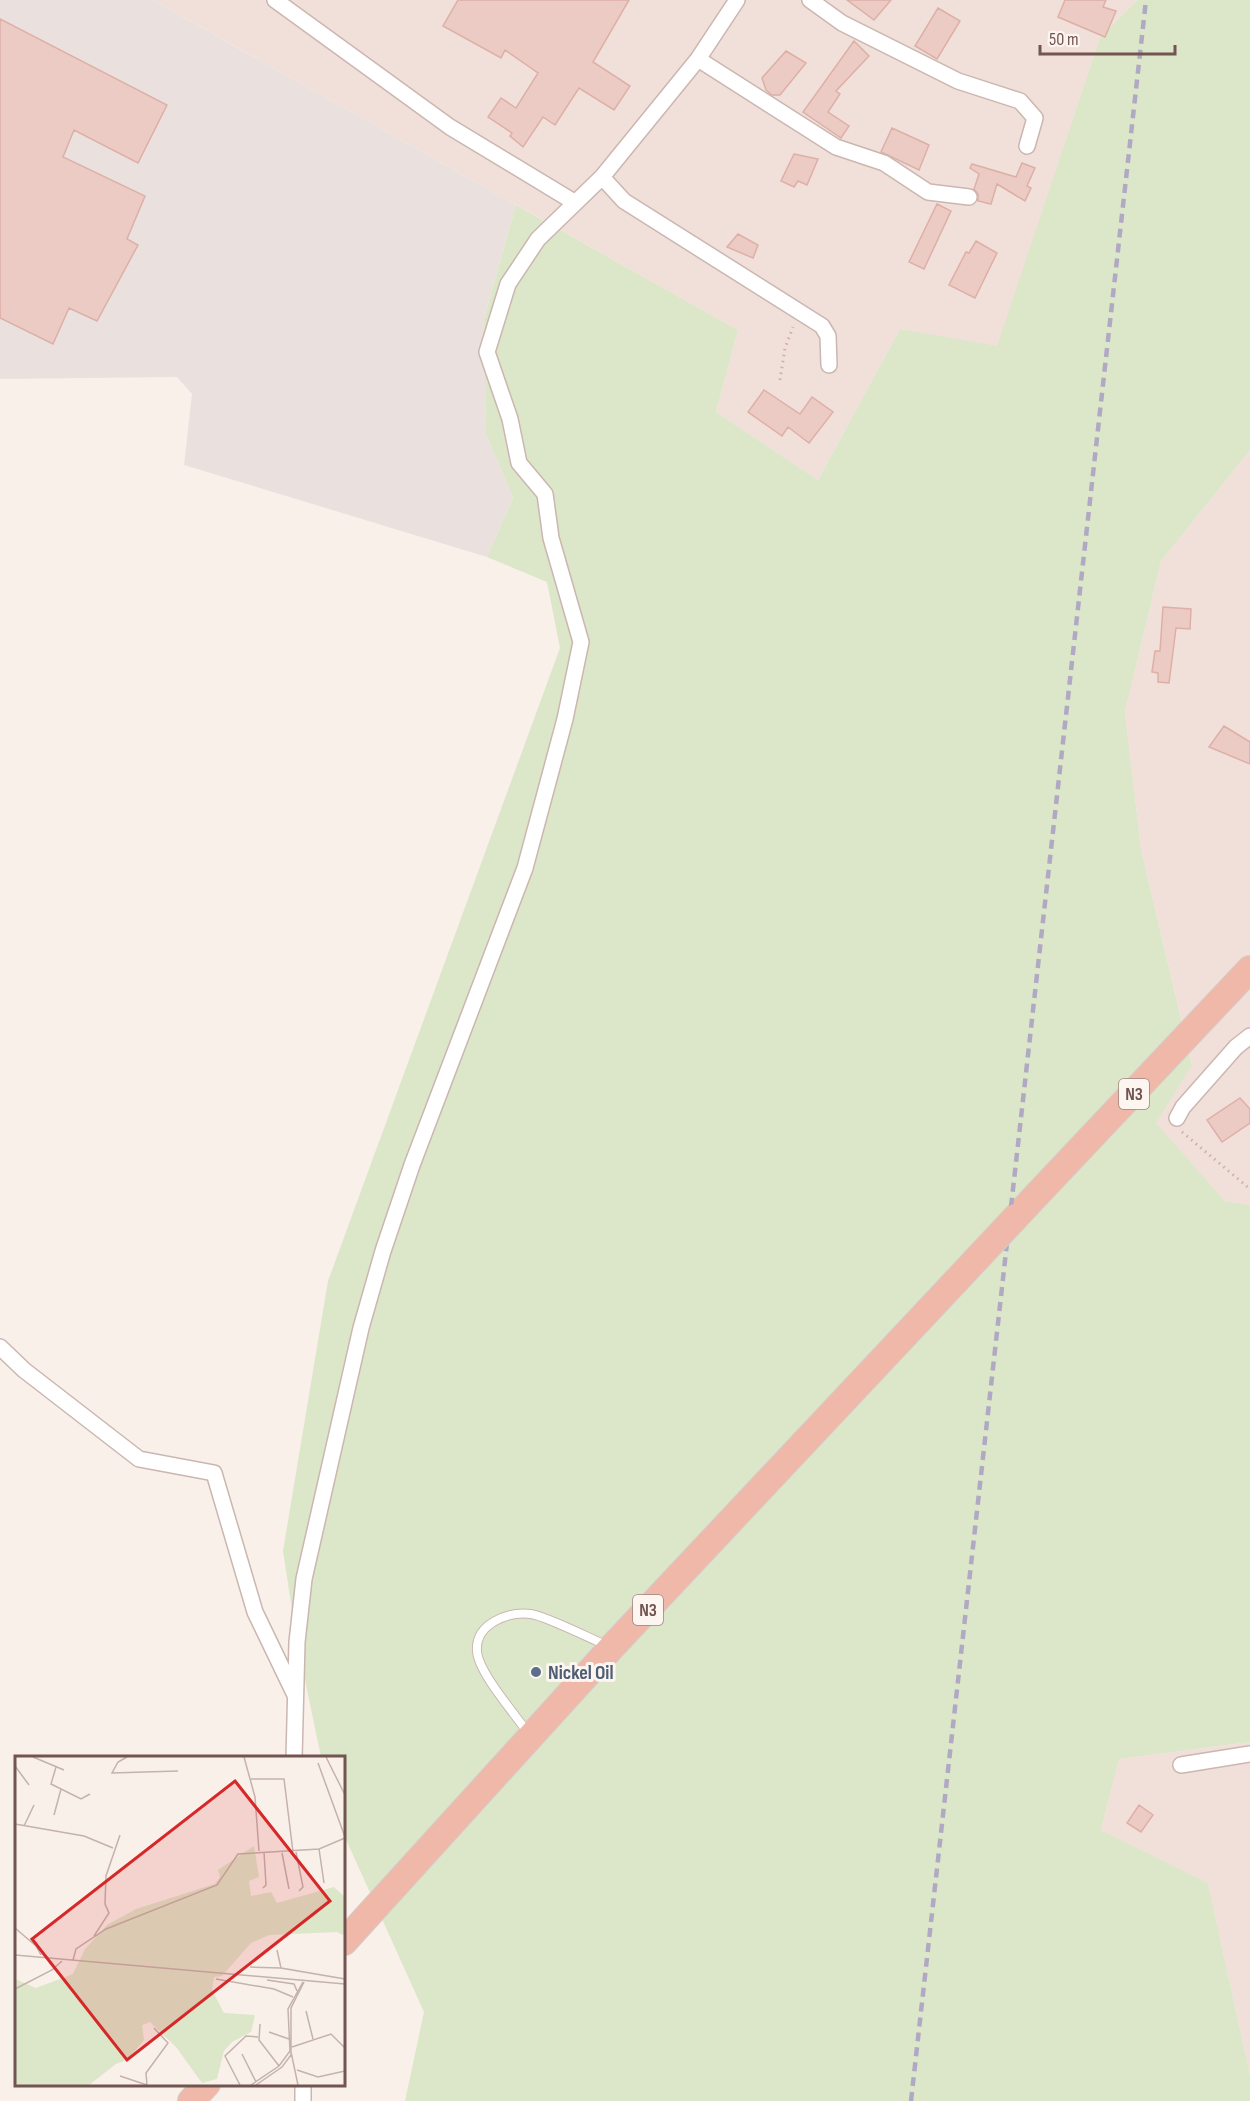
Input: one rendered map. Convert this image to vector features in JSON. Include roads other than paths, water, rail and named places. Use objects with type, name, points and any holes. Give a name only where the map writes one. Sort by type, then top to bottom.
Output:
[{"type":"highway","name":"N3","points":[[345,1941],[612,1647],[1250,969]]},
{"type":"highway","points":[[191,2101],[206,2086]]},
{"type":"street","points":[[275,0],[450,127],[574,202]]},
{"type":"street","points":[[294,1756],[297,1642],[304,1579],[361,1328],[412,1165],[525,868],[565,719],[581,642],[551,538],[545,494],[519,463],[510,420],[487,352],[508,284],[538,239],[602,177],[698,59],[737,0]]},
{"type":"street","points":[[810,0],[842,23],[949,76],[1020,101],[1035,118],[1026,147]]},
{"type":"street","points":[[698,59],[836,147],[884,164],[928,192],[969,197]]},
{"type":"street","points":[[602,177],[624,201],[822,326],[828,336],[829,365]]},
{"type":"street","points":[[1177,1118],[1183,1107],[1228,1055],[1250,1036]]},
{"type":"street","points":[[0,1347],[24,1370],[139,1459],[214,1473],[255,1612],[296,1697]]},
{"type":"street","points":[[1181,1765],[1250,1754]]},
{"type":"lane","points":[[531,1737],[482,1667],[477,1650],[482,1630],[498,1618],[531,1614],[612,1647]]},
{"type":"railway","points":[[911,2101],[1146,0]]},
{"type":"place","name":"Nickel Oil","points":[[536,1672]]}]
